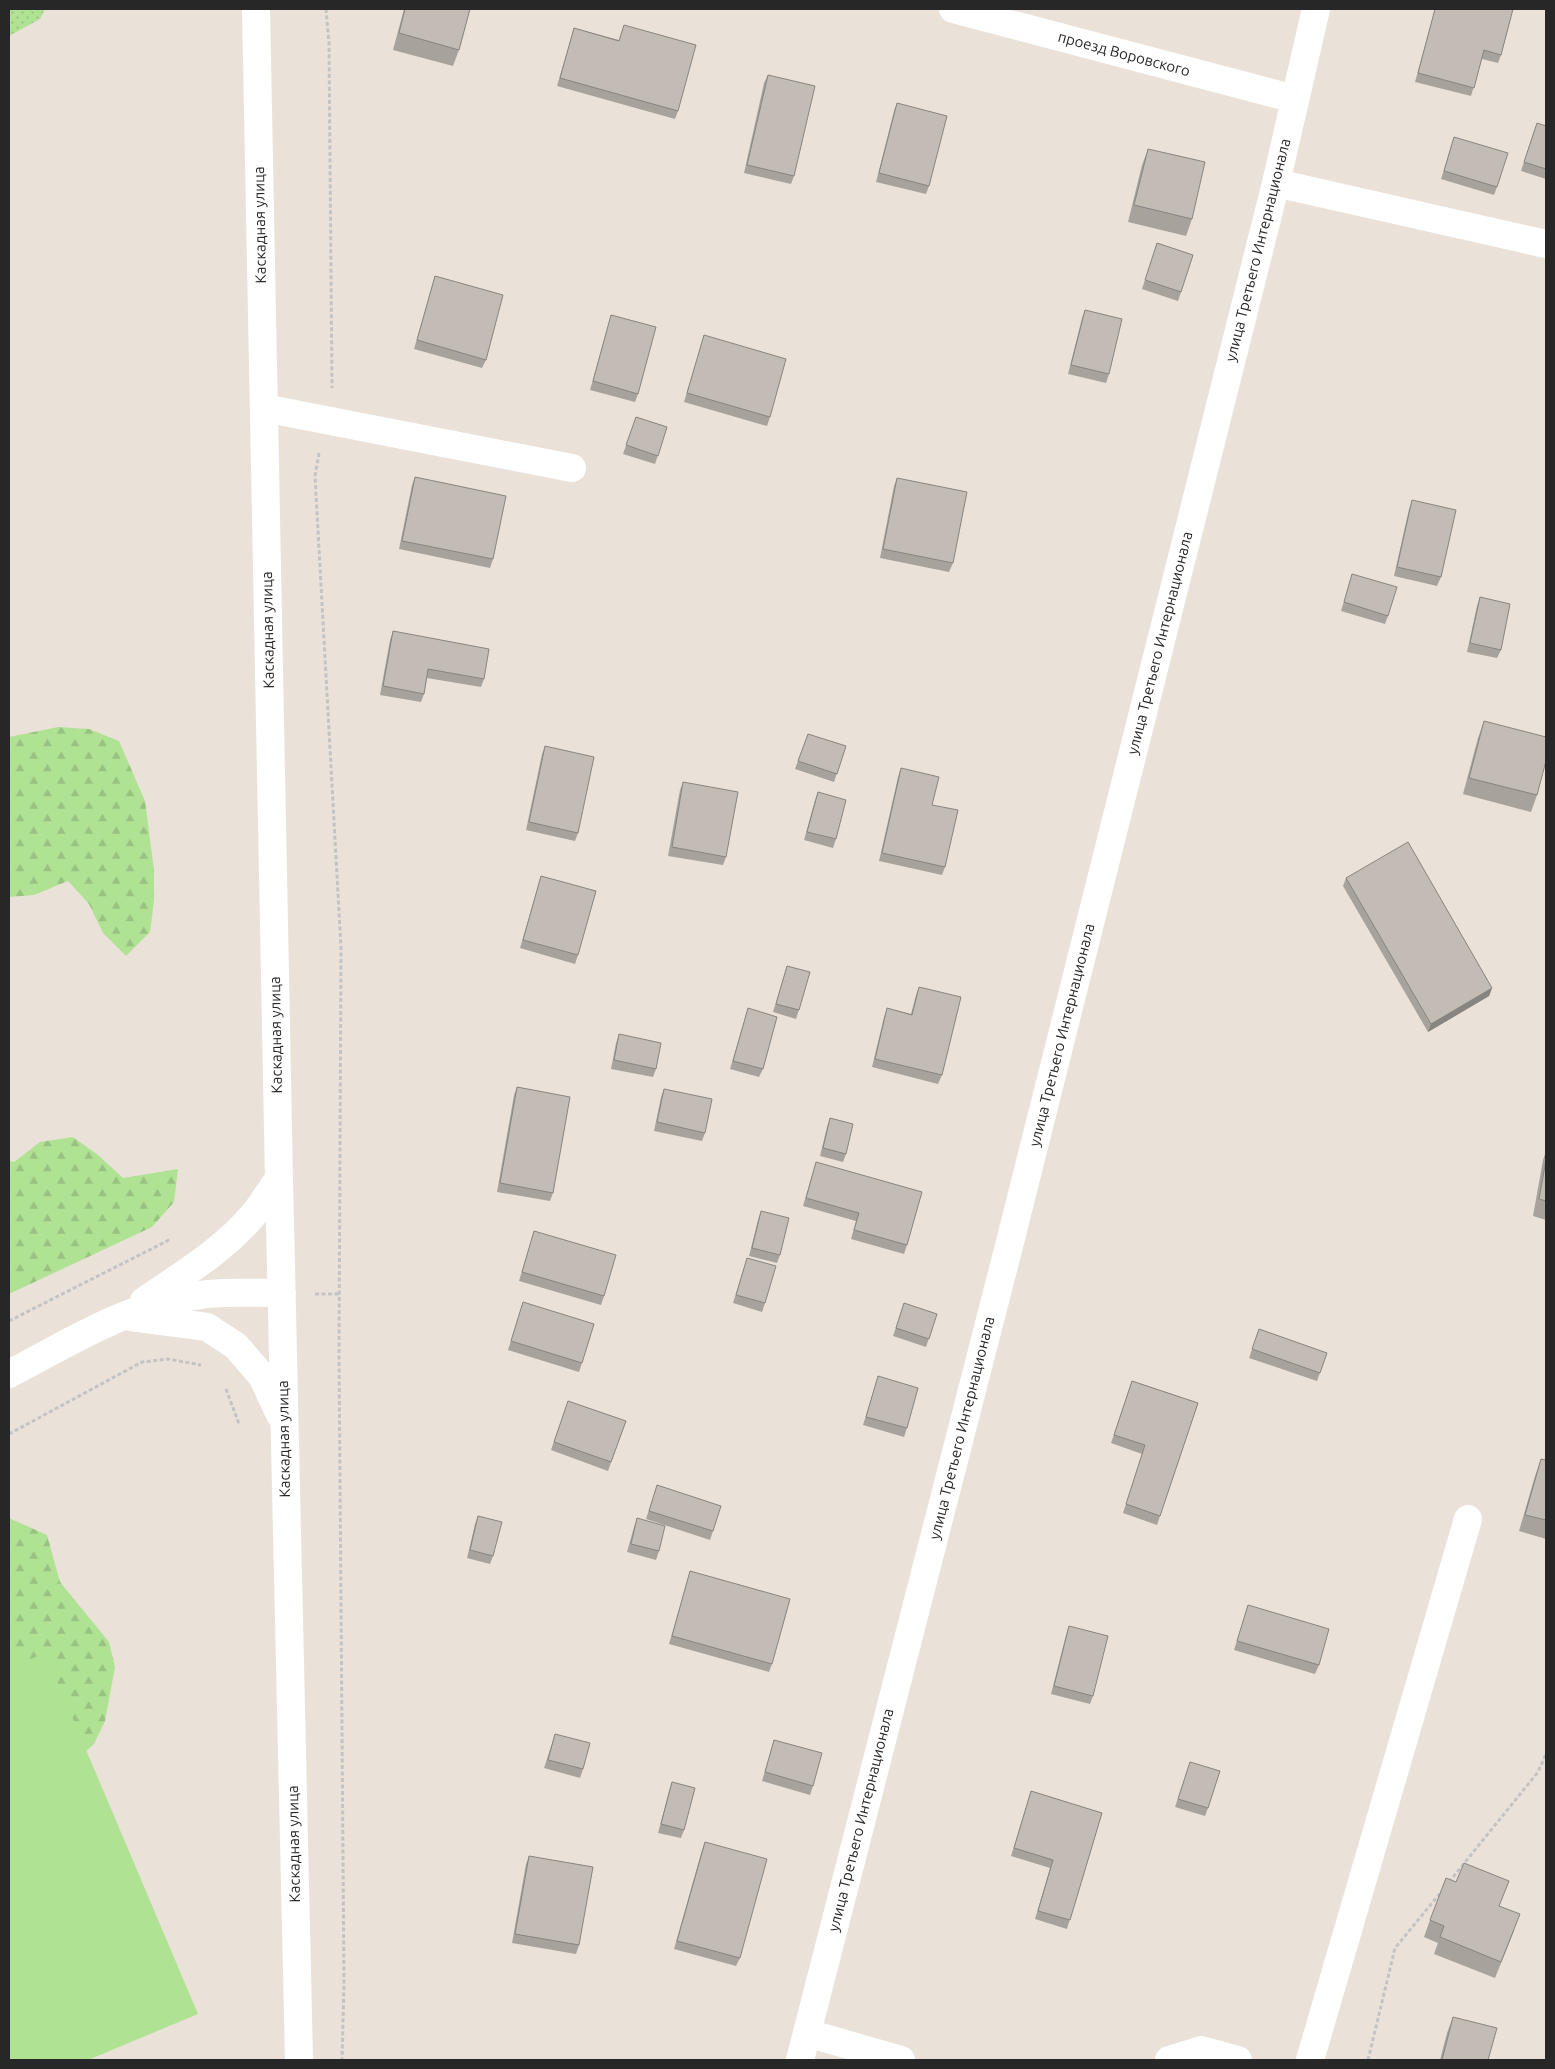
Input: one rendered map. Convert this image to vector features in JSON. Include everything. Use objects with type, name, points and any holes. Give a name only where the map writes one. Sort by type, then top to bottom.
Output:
[{"type":"street","name":"Каскадная улица","points":[[256,9],[278,1179],[299,2060]]},
{"type":"street","name":"проезд Воровского","points":[[953,9],[1295,99]]},
{"type":"street","name":"улица Третьего Интернационала","points":[[800,2060],[1008,1250],[1276,182],[1316,9]]},
{"type":"street","points":[[1276,182],[1546,244]]},
{"type":"street","points":[[264,408],[572,468]]},
{"type":"street","points":[[9,1374],[122,1316],[208,1257],[254,1214],[278,1179]]},
{"type":"street","points":[[122,1316],[186,1297],[214,1293],[282,1294]]},
{"type":"street","points":[[122,1316],[207,1327],[236,1346],[262,1376],[284,1423]]},
{"type":"street","points":[[1310,2060],[1468,1519]]},
{"type":"street","points":[[807,2033],[901,2060]]},
{"type":"street","points":[[1169,2060],[1201,2050],[1238,2060]]},
{"type":"path","points":[[326,9],[329,43],[332,392],[315,476],[341,948],[339,1343],[344,1984],[342,2060]]},
{"type":"path","points":[[9,1321],[178,1236]]},
{"type":"path","points":[[9,1434],[142,1362],[168,1359],[204,1365]]},
{"type":"path","points":[[220,1382],[226,1388],[239,1424]]},
{"type":"path","points":[[1368,2060],[1395,1948],[1538,1772],[1546,1754]]},
{"type":"green space","points":[[9,9],[45,9],[40,19],[9,36]]},
{"type":"green space","points":[[58,727],[89,729],[119,741],[145,801],[154,870],[154,901],[150,932],[126,956],[103,933],[89,904],[68,881],[34,895],[9,897],[9,737]]},
{"type":"green space","points":[[73,1137],[98,1155],[123,1178],[178,1169],[174,1202],[152,1227],[9,1294],[9,1161],[14,1162],[40,1142]]},
{"type":"green space","points":[[9,1518],[47,1535],[60,1582],[109,1642],[115,1667],[105,1721],[94,1744],[58,1777],[9,1754]]},
{"type":"green space","points":[[45,1653],[198,2014],[88,2060],[9,2060],[9,1668]]},
{"type":"building","points":[[405,9],[470,9],[459,50],[399,33]]},
{"type":"building","points":[[1435,9],[1513,9],[1501,55],[1484,50],[1474,88],[1418,73]]},
{"type":"building","points":[[624,25],[696,45],[678,111],[560,78],[574,28],[619,41]]},
{"type":"building","points":[[768,75],[815,86],[794,176],[747,165]]},
{"type":"building","points":[[897,103],[947,116],[929,186],[879,173]]},
{"type":"building","points":[[1537,123],[1546,126],[1546,169],[1524,162]]},
{"type":"building","points":[[1454,137],[1508,153],[1497,187],[1444,171]]},
{"type":"building","points":[[1148,149],[1205,162],[1192,219],[1134,205]]},
{"type":"building","points":[[1157,243],[1193,255],[1181,292],[1145,280]]},
{"type":"building","points":[[435,276],[503,295],[486,360],[417,340]]},
{"type":"building","points":[[1085,310],[1122,319],[1109,374],[1071,365]]},
{"type":"building","points":[[611,315],[656,327],[638,394],[593,381]]},
{"type":"building","points":[[704,335],[786,359],[770,417],[687,393]]},
{"type":"building","points":[[636,417],[667,427],[658,456],[626,445]]},
{"type":"building","points":[[415,477],[506,496],[493,559],[402,541]]},
{"type":"building","points":[[897,478],[967,492],[953,563],[883,549]]},
{"type":"building","points":[[1412,500],[1456,510],[1441,577],[1397,567]]},
{"type":"building","points":[[1352,574],[1397,587],[1388,616],[1344,602]]},
{"type":"building","points":[[1480,597],[1510,604],[1501,650],[1470,643]]},
{"type":"building","points":[[393,631],[489,649],[484,679],[428,669],[424,694],[383,686]]},
{"type":"building","points":[[1484,721],[1546,737],[1546,761],[1537,795],[1469,778]]},
{"type":"building","points":[[808,734],[846,746],[837,774],[798,761]]},
{"type":"building","points":[[545,746],[594,757],[578,833],[529,822]]},
{"type":"building","points":[[901,768],[939,777],[932,805],[958,810],[945,867],[882,853]]},
{"type":"building","points":[[683,782],[738,792],[726,857],[672,847]]},
{"type":"building","points":[[818,792],[846,800],[836,839],[807,832]]},
{"type":"building","points":[[1408,842],[1492,988],[1431,1024],[1346,878]]},
{"type":"building","points":[[541,876],[596,891],[578,955],[523,940]]},
{"type":"building","points":[[787,966],[810,972],[799,1010],[776,1004]]},
{"type":"building","points":[[919,987],[961,997],[942,1075],[875,1059],[887,1008],[912,1015]]},
{"type":"building","points":[[748,1008],[777,1017],[763,1069],[733,1061]]},
{"type":"building","points":[[619,1034],[661,1043],[656,1069],[614,1060]]},
{"type":"building","points":[[517,1087],[570,1097],[553,1193],[500,1183]]},
{"type":"building","points":[[664,1089],[712,1099],[705,1133],[657,1122]]},
{"type":"building","points":[[830,1118],[853,1124],[846,1154],[823,1148]]},
{"type":"building","points":[[1546,1160],[1546,1201],[1539,1199]]},
{"type":"building","points":[[816,1162],[922,1192],[907,1245],[854,1230],[859,1213],[806,1198]]},
{"type":"building","points":[[761,1211],[789,1218],[780,1255],[752,1248]]},
{"type":"building","points":[[534,1231],[616,1255],[604,1296],[522,1272]]},
{"type":"building","points":[[747,1258],[776,1266],[765,1303],[736,1295]]},
{"type":"building","points":[[523,1302],[594,1324],[582,1363],[511,1341]]},
{"type":"building","points":[[904,1303],[937,1314],[929,1339],[896,1328]]},
{"type":"building","points":[[1259,1329],[1327,1353],[1320,1373],[1252,1349]]},
{"type":"building","points":[[878,1376],[918,1388],[907,1428],[866,1417]]},
{"type":"building","points":[[1132,1381],[1198,1403],[1160,1516],[1126,1504],[1145,1445],[1114,1435]]},
{"type":"building","points":[[568,1401],[626,1421],[611,1462],[554,1442]]},
{"type":"building","points":[[1541,1459],[1546,1460],[1546,1520],[1525,1515]]},
{"type":"building","points":[[657,1485],[721,1506],[713,1531],[649,1511]]},
{"type":"building","points":[[478,1516],[502,1522],[493,1556],[470,1550]]},
{"type":"building","points":[[637,1518],[665,1526],[659,1551],[631,1544]]},
{"type":"building","points":[[690,1571],[790,1599],[772,1664],[672,1636]]},
{"type":"building","points":[[1248,1605],[1329,1629],[1319,1665],[1237,1641]]},
{"type":"building","points":[[1069,1626],[1108,1636],[1093,1696],[1054,1686]]},
{"type":"building","points":[[555,1734],[590,1743],[583,1769],[548,1760]]},
{"type":"building","points":[[774,1740],[822,1753],[813,1786],[765,1772]]},
{"type":"building","points":[[1190,1762],[1220,1771],[1208,1808],[1178,1799]]},
{"type":"building","points":[[672,1782],[695,1788],[684,1830],[661,1824]]},
{"type":"building","points":[[1031,1791],[1102,1813],[1070,1920],[1038,1911],[1053,1860],[1014,1848]]},
{"type":"building","points":[[705,1842],[767,1859],[740,1958],[677,1941]]},
{"type":"building","points":[[529,1856],[593,1867],[579,1945],[515,1934]]},
{"type":"building","points":[[1464,1863],[1509,1881],[1499,1906],[1520,1914],[1501,1962],[1440,1937],[1444,1926],[1430,1920],[1446,1878],[1456,1882]]},
{"type":"building","points":[[1453,2017],[1497,2028],[1488,2060],[1442,2060]]}]
